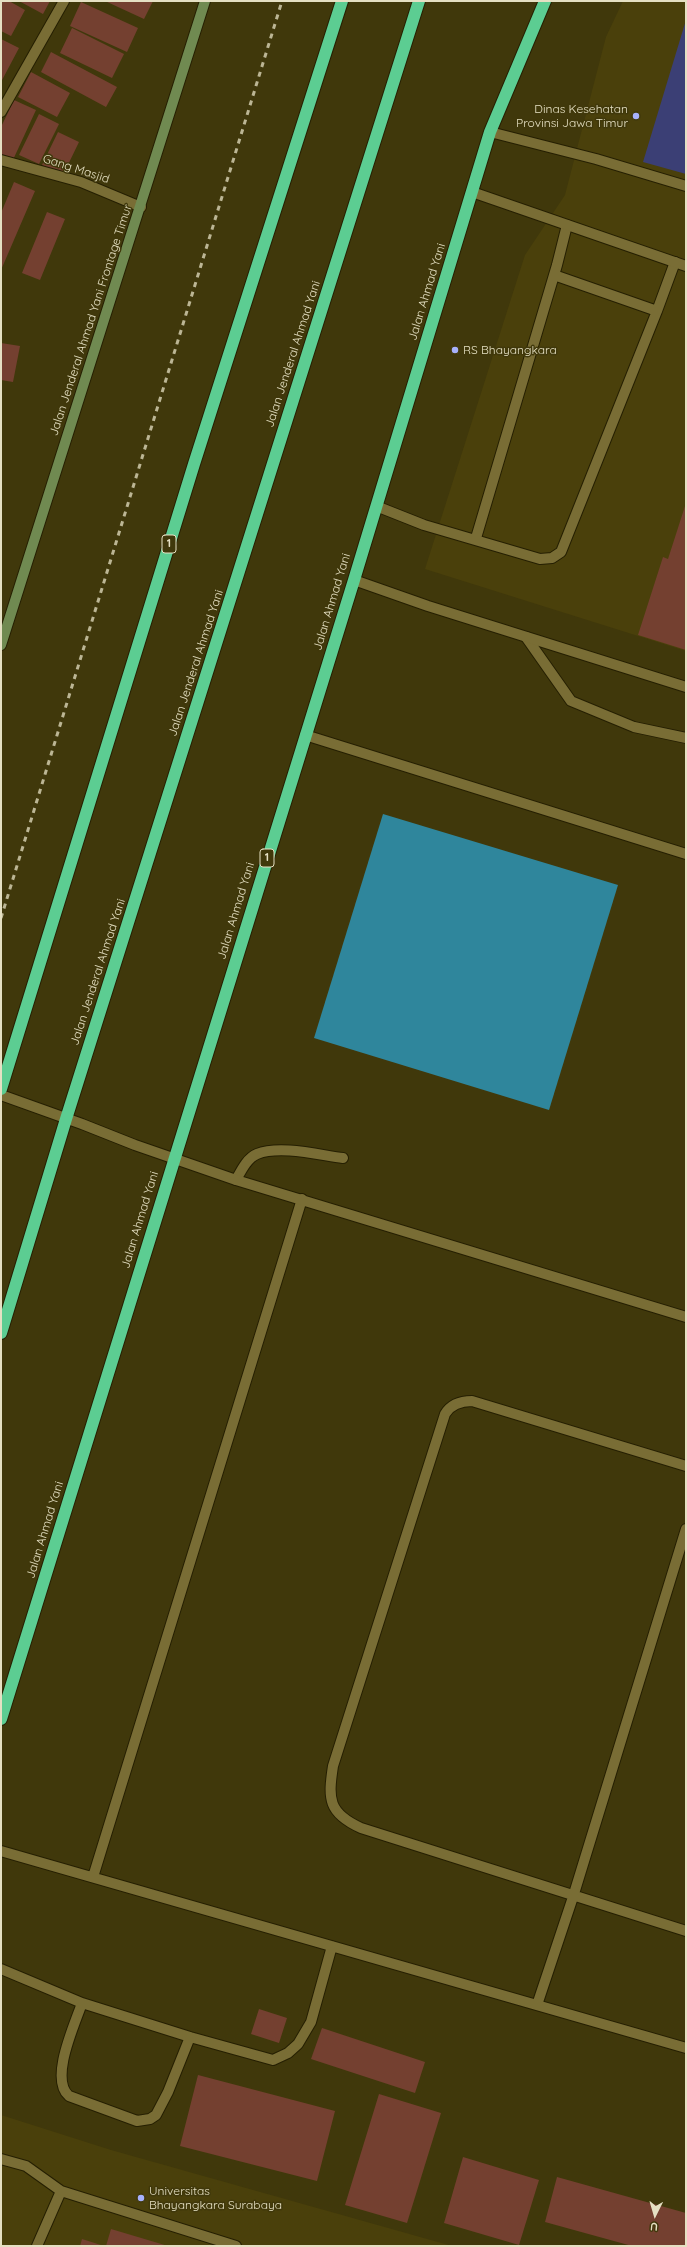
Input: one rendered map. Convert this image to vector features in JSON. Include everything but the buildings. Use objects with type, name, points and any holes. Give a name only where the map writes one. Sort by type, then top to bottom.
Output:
[{"type":"highway","name":"1","points":[[1,1089],[194,464],[342,1]]},
{"type":"highway","name":"Jalan Jenderal Ahmad Yani","points":[[1,1333],[66,1119],[419,1]]},
{"type":"highway","name":"Jalan Ahmad Yani","points":[[1,1719],[354,580],[490,132],[545,1]]},
{"type":"street","points":[[1,112],[64,1]]},
{"type":"street","name":"Jalan Jenderal Ahmad Yani Frontage Timur","points":[[1,646],[205,1]]},
{"type":"street","points":[[490,132],[596,159],[686,186]]},
{"type":"street","name":"Gang Masjid","points":[[1,160],[81,182],[141,207]]},
{"type":"street","points":[[472,192],[686,266]]},
{"type":"street","points":[[476,538],[554,275],[567,225]]},
{"type":"street","points":[[376,506],[424,524],[540,558],[552,558],[561,552],[675,262]]},
{"type":"street","points":[[554,275],[657,311]]},
{"type":"street","points":[[354,580],[526,637],[686,687]]},
{"type":"street","points":[[526,637],[570,701],[634,727],[686,738]]},
{"type":"street","points":[[305,735],[686,854]]},
{"type":"street","points":[[1,1095],[82,1124],[121,1140],[236,1180],[686,1317]]},
{"type":"street","points":[[236,1180],[247,1162],[256,1154],[277,1150],[343,1158]]},
{"type":"street","points":[[93,1877],[302,1200]]},
{"type":"street","points":[[686,1466],[472,1401],[464,1401],[449,1407],[333,1766],[330,1801],[337,1813],[346,1822],[361,1828],[573,1897],[686,1931]]},
{"type":"street","points":[[537,2005],[573,1897],[686,1529]]},
{"type":"street","points":[[1,1850],[686,2048]]},
{"type":"street","points":[[1,1969],[82,2003],[190,2037],[273,2060],[288,2053],[298,2044],[311,2022],[332,1946]]},
{"type":"street","points":[[82,2003],[63,2059],[61,2081],[64,2091],[69,2096],[137,2121],[150,2119],[160,2108],[190,2037]]},
{"type":"street","points":[[1,2159],[26,2166],[60,2190],[236,2246]]},
{"type":"street","points":[[37,2246],[60,2190]]},
{"type":"shaded area","points":[[623,1],[686,1],[686,651],[425,569],[525,255],[565,195],[606,37]]},
{"type":"shaded area","points":[[686,20],[686,174],[643,162]]},
{"type":"shaded area","points":[[383,814],[618,885],[549,1110],[314,1038]]},
{"type":"shaded area","name":"Universitas Bhayangkara Surabaya","points":[[1,2115],[111,2150],[452,2246],[1,2246]]},
{"type":"railway","points":[[1,918],[282,1]]},
{"type":"place","name":"Dinas Kesehatan Provinsi Jawa Timur","points":[[636,116]]},
{"type":"place","name":"RS Bhayangkara","points":[[455,350]]},
{"type":"place","name":"Universitas Bhayangkara Surabaya","points":[[141,2198]]}]
